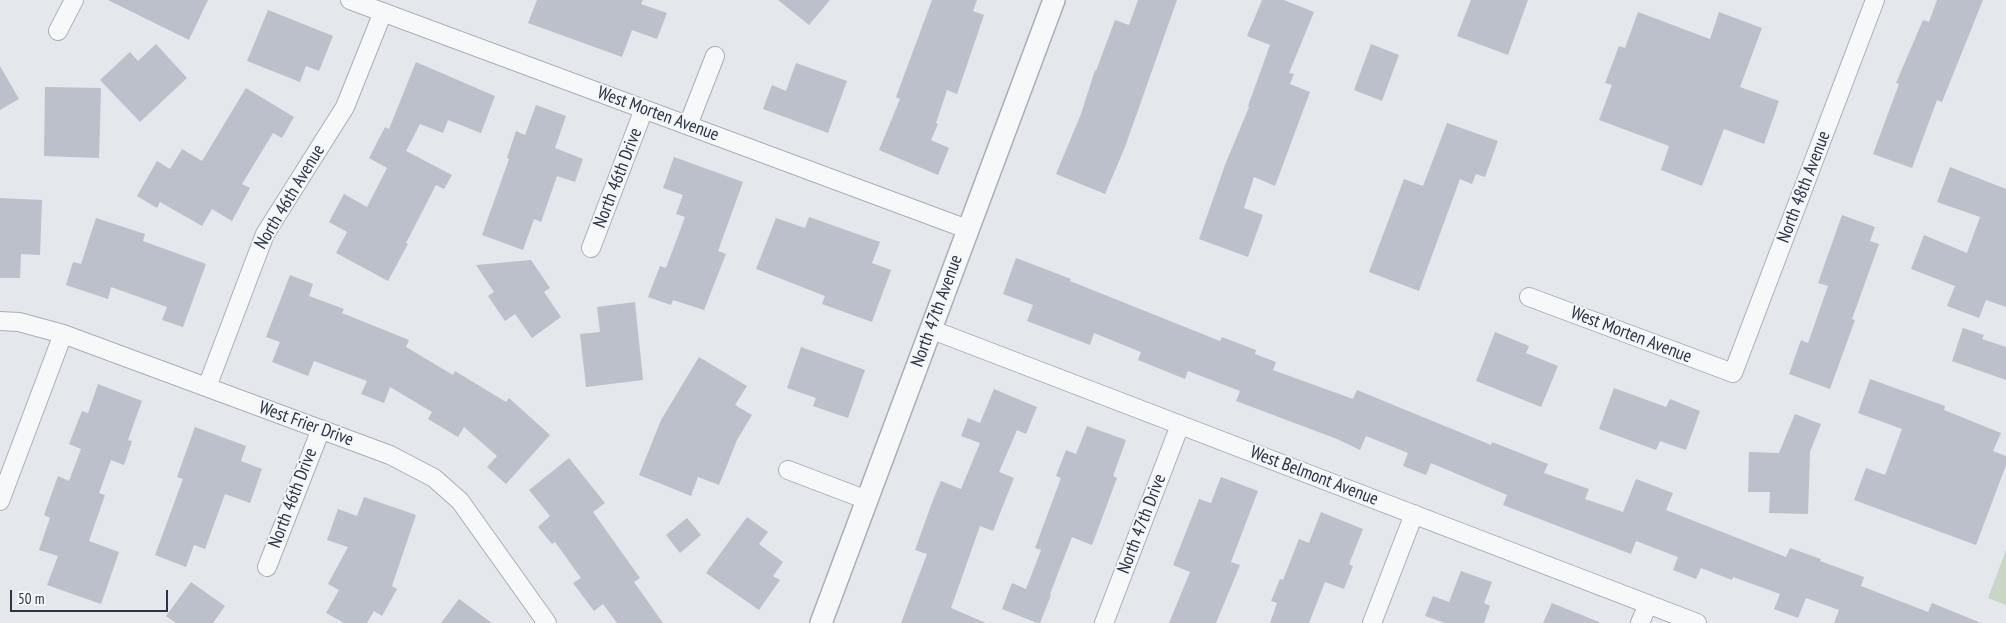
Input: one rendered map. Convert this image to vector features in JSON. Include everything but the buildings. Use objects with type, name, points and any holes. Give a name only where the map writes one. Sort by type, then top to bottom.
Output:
[{"type":"street","points":[[58,31],[74,0]]},
{"type":"street","name":"West Morten Avenue","points":[[350,0],[967,229]]},
{"type":"street","name":"North 47th Avenue","points":[[821,623],[1054,0]]},
{"type":"street","name":"North 48th Avenue","points":[[1733,374],[1875,0]]},
{"type":"street","name":"North 46th Avenue","points":[[207,387],[265,234],[345,107],[383,12]]},
{"type":"street","points":[[688,125],[714,56]]},
{"type":"street","name":"North 46th Drive","points":[[591,248],[644,109]]},
{"type":"street","name":"West Morten Avenue","points":[[1529,297],[1733,374]]},
{"type":"street","name":"West Frier Drive","points":[[0,321],[19,322],[63,334],[390,455],[434,478],[460,501],[547,623]]},
{"type":"street","name":"West Belmont Avenue","points":[[930,329],[1697,623]]},
{"type":"street","points":[[0,501],[63,334]]},
{"type":"street","name":"North 47th Drive","points":[[1104,623],[1180,425]]},
{"type":"street","name":"North 46th Drive","points":[[266,566],[320,429]]},
{"type":"street","points":[[788,470],[867,500]]},
{"type":"street","points":[[1372,623],[1414,514]]},
{"type":"street","points":[[1640,623],[1648,604]]},
{"type":"green space","points":[[2006,550],[2006,605],[1988,598]]}]
